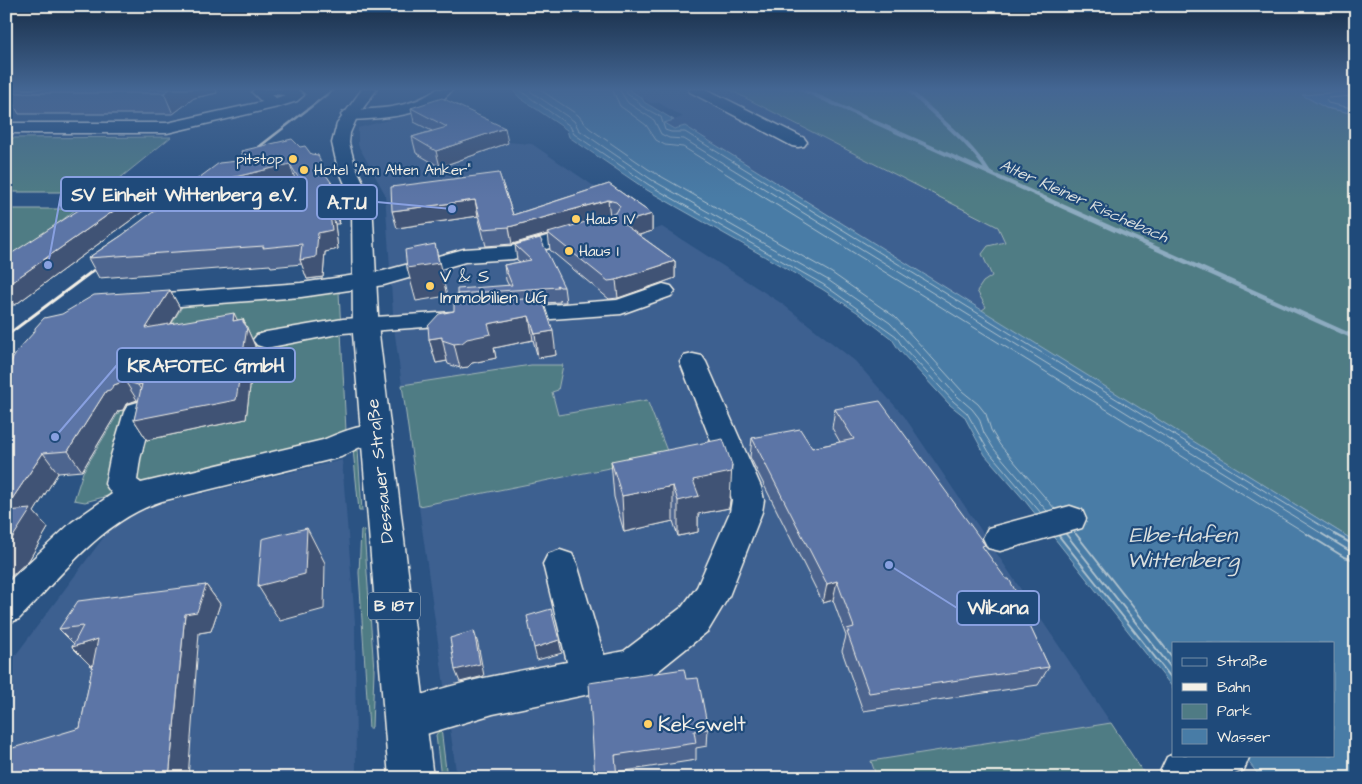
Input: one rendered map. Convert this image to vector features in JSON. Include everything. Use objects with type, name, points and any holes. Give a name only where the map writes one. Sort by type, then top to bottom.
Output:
[{"type":"main road","points":[[6,128],[167,128],[178,126]]},
{"type":"main road","name":"Dessauer Straße","points":[[344,126],[340,140],[340,151],[356,183],[362,201],[363,281],[366,325],[411,778]]},
{"type":"main road","points":[[766,126],[798,142]]},
{"type":"main road","points":[[114,304],[301,290],[394,276],[464,256],[513,252],[608,224]]},
{"type":"main road","points":[[266,340],[343,326],[621,307],[663,291]]},
{"type":"main road","points":[[406,720],[493,695],[633,667],[695,619],[711,596],[746,512],[748,500],[745,487],[693,362]]},
{"type":"main road","points":[[135,497],[121,484],[125,459],[138,412]]},
{"type":"main road","points":[[6,608],[78,538],[111,510],[135,497],[161,489],[330,449],[350,440],[376,434]]},
{"type":"main road","points":[[1000,538],[1070,519]]},
{"type":"main road","points":[[560,564],[590,675]]},
{"type":"main road","points":[[1182,772],[1226,756]]},
{"type":"shaded area","points":[[367,126],[475,126],[507,142],[532,144],[610,197],[652,230],[662,227],[781,303],[855,361],[904,416],[1111,723],[872,761],[877,778],[457,778],[394,328],[385,194],[358,145],[358,128]]},
{"type":"shaded area","points":[[668,126],[799,126],[998,227],[1005,243],[988,246],[987,266],[993,276],[983,282],[986,308],[982,310],[687,127],[676,130]]},
{"type":"shaded area","points":[[342,460],[355,622],[356,778],[6,778],[6,668],[112,526],[138,509]]},
{"type":"green space","points":[[800,126],[1356,126],[1356,542],[981,311],[986,307],[977,291],[983,282],[992,276],[982,254],[988,246],[1005,242],[998,227]]},
{"type":"green space","points":[[171,137],[103,192],[6,192],[6,138]]},
{"type":"green space","points":[[6,209],[76,209],[6,266]]},
{"type":"green space","points":[[339,292],[346,431],[338,433],[339,441],[167,480],[85,502],[74,500],[83,472],[183,305]]},
{"type":"green space","points":[[531,365],[563,365],[558,390],[552,392],[558,415],[647,400],[669,456],[419,506],[402,385]]},
{"type":"green space","points":[[353,449],[358,450],[362,511],[359,511]]},
{"type":"green space","points":[[361,530],[364,531],[374,670],[372,727],[369,729],[359,573]]},
{"type":"green space","points":[[1111,723],[1147,778],[877,778],[871,761]]},
{"type":"green space","points":[[441,728],[447,778],[441,778],[436,735]]},
{"type":"water","name":"Elbe-Hafen Wittenberg","points":[[561,126],[668,126],[674,129],[685,126],[1356,542],[1356,778],[1261,778],[1244,756],[1334,756],[1334,642],[1172,642],[1172,687],[1025,501],[985,455],[964,416],[950,405],[899,350],[892,339],[857,312],[822,289],[647,190],[569,137],[567,130]]},
{"type":"building","points":[[444,126],[500,126],[505,128],[436,151],[412,137],[447,127]]},
{"type":"building","points":[[292,139],[300,147],[305,146],[311,154],[318,155],[324,172],[331,182],[335,199],[332,200],[333,206],[329,206],[332,230],[318,233],[316,257],[300,260],[302,244],[88,258],[177,194],[179,206],[307,192],[290,164],[184,189],[219,163],[247,160],[241,151]]},
{"type":"building","points":[[499,173],[513,215],[609,184],[652,214],[622,223],[675,261],[608,281],[548,233],[616,213],[620,206],[616,202],[608,200],[509,227],[483,229],[475,200],[392,211],[391,187]]},
{"type":"building","points":[[114,187],[145,189],[6,286],[6,257]]},
{"type":"building","points":[[540,238],[564,287],[557,285],[558,287],[457,294],[457,289],[512,285],[504,265],[531,260],[515,245]]},
{"type":"building","points":[[435,244],[439,263],[407,268],[405,250]]},
{"type":"building","points":[[170,290],[146,328],[234,313],[233,321],[243,319],[247,327],[236,400],[134,420],[142,384],[138,385],[125,381],[114,385],[110,390],[106,391],[68,451],[43,453],[6,508],[6,370],[18,350],[44,318],[62,314],[94,295]]},
{"type":"building","points":[[542,298],[553,331],[535,334],[529,316],[488,324],[491,334],[467,339],[462,343],[454,344],[442,340],[442,337],[429,339],[428,326],[439,314],[454,311],[454,303]]},
{"type":"building","points":[[880,401],[985,545],[982,546],[1006,579],[1009,579],[1025,609],[1022,609],[1049,667],[869,693],[847,632],[849,632],[847,629],[854,627],[837,581],[827,584],[752,438],[800,429],[812,448],[854,439],[835,409]]},
{"type":"building","points":[[723,439],[732,465],[731,472],[693,480],[699,496],[678,501],[673,486],[622,496],[611,461]]},
{"type":"building","points":[[31,509],[11,540],[6,544],[6,511]]},
{"type":"building","points":[[307,528],[305,574],[258,586],[262,539]]},
{"type":"building","points":[[206,585],[197,612],[185,614],[169,778],[6,778],[6,750],[80,728],[98,639],[72,647],[83,626],[59,629],[78,601]]},
{"type":"building","points":[[551,609],[559,640],[534,648],[527,616]]},
{"type":"building","points":[[474,631],[480,664],[455,670],[450,638]]},
{"type":"building","name":"Kekswelt","points":[[684,669],[686,679],[698,678],[708,729],[694,731],[696,743],[615,755],[617,778],[595,778],[589,683]]},
{"type":"waterway","name":"Alter Kleiner Rischebach","points":[[883,126],[1049,200]]},
{"type":"waterway","points":[[948,126],[971,149],[989,173]]},
{"type":"waterway","name":"Alter Kleiner Rischebach","points":[[1046,199],[1356,338]]},
{"type":"railway","points":[[229,170],[287,126]]},
{"type":"railway","points":[[189,200],[201,191]]},
{"type":"railway","points":[[171,213],[190,199]]},
{"type":"railway","points":[[6,336],[106,261]]},
{"type":"place","name":"pitstop","points":[[293,159]]},
{"type":"place","name":"Hotel \"Am Alten Anker\"","points":[[304,170]]},
{"type":"place","name":"A.T.U","points":[[452,209]]},
{"type":"place","name":"Haus IV","points":[[576,219]]},
{"type":"place","name":"Haus I","points":[[569,251]]},
{"type":"place","name":"SV Einheit Wittenberg e.V.","points":[[48,265]]},
{"type":"place","name":"V & S Immobilien UG","points":[[430,286]]},
{"type":"place","name":"KRAFOTEC GmbH","points":[[55,437]]},
{"type":"place","name":"Wikana","points":[[889,565]]},
{"type":"place","name":"Kekswelt","points":[[648,724]]}]
